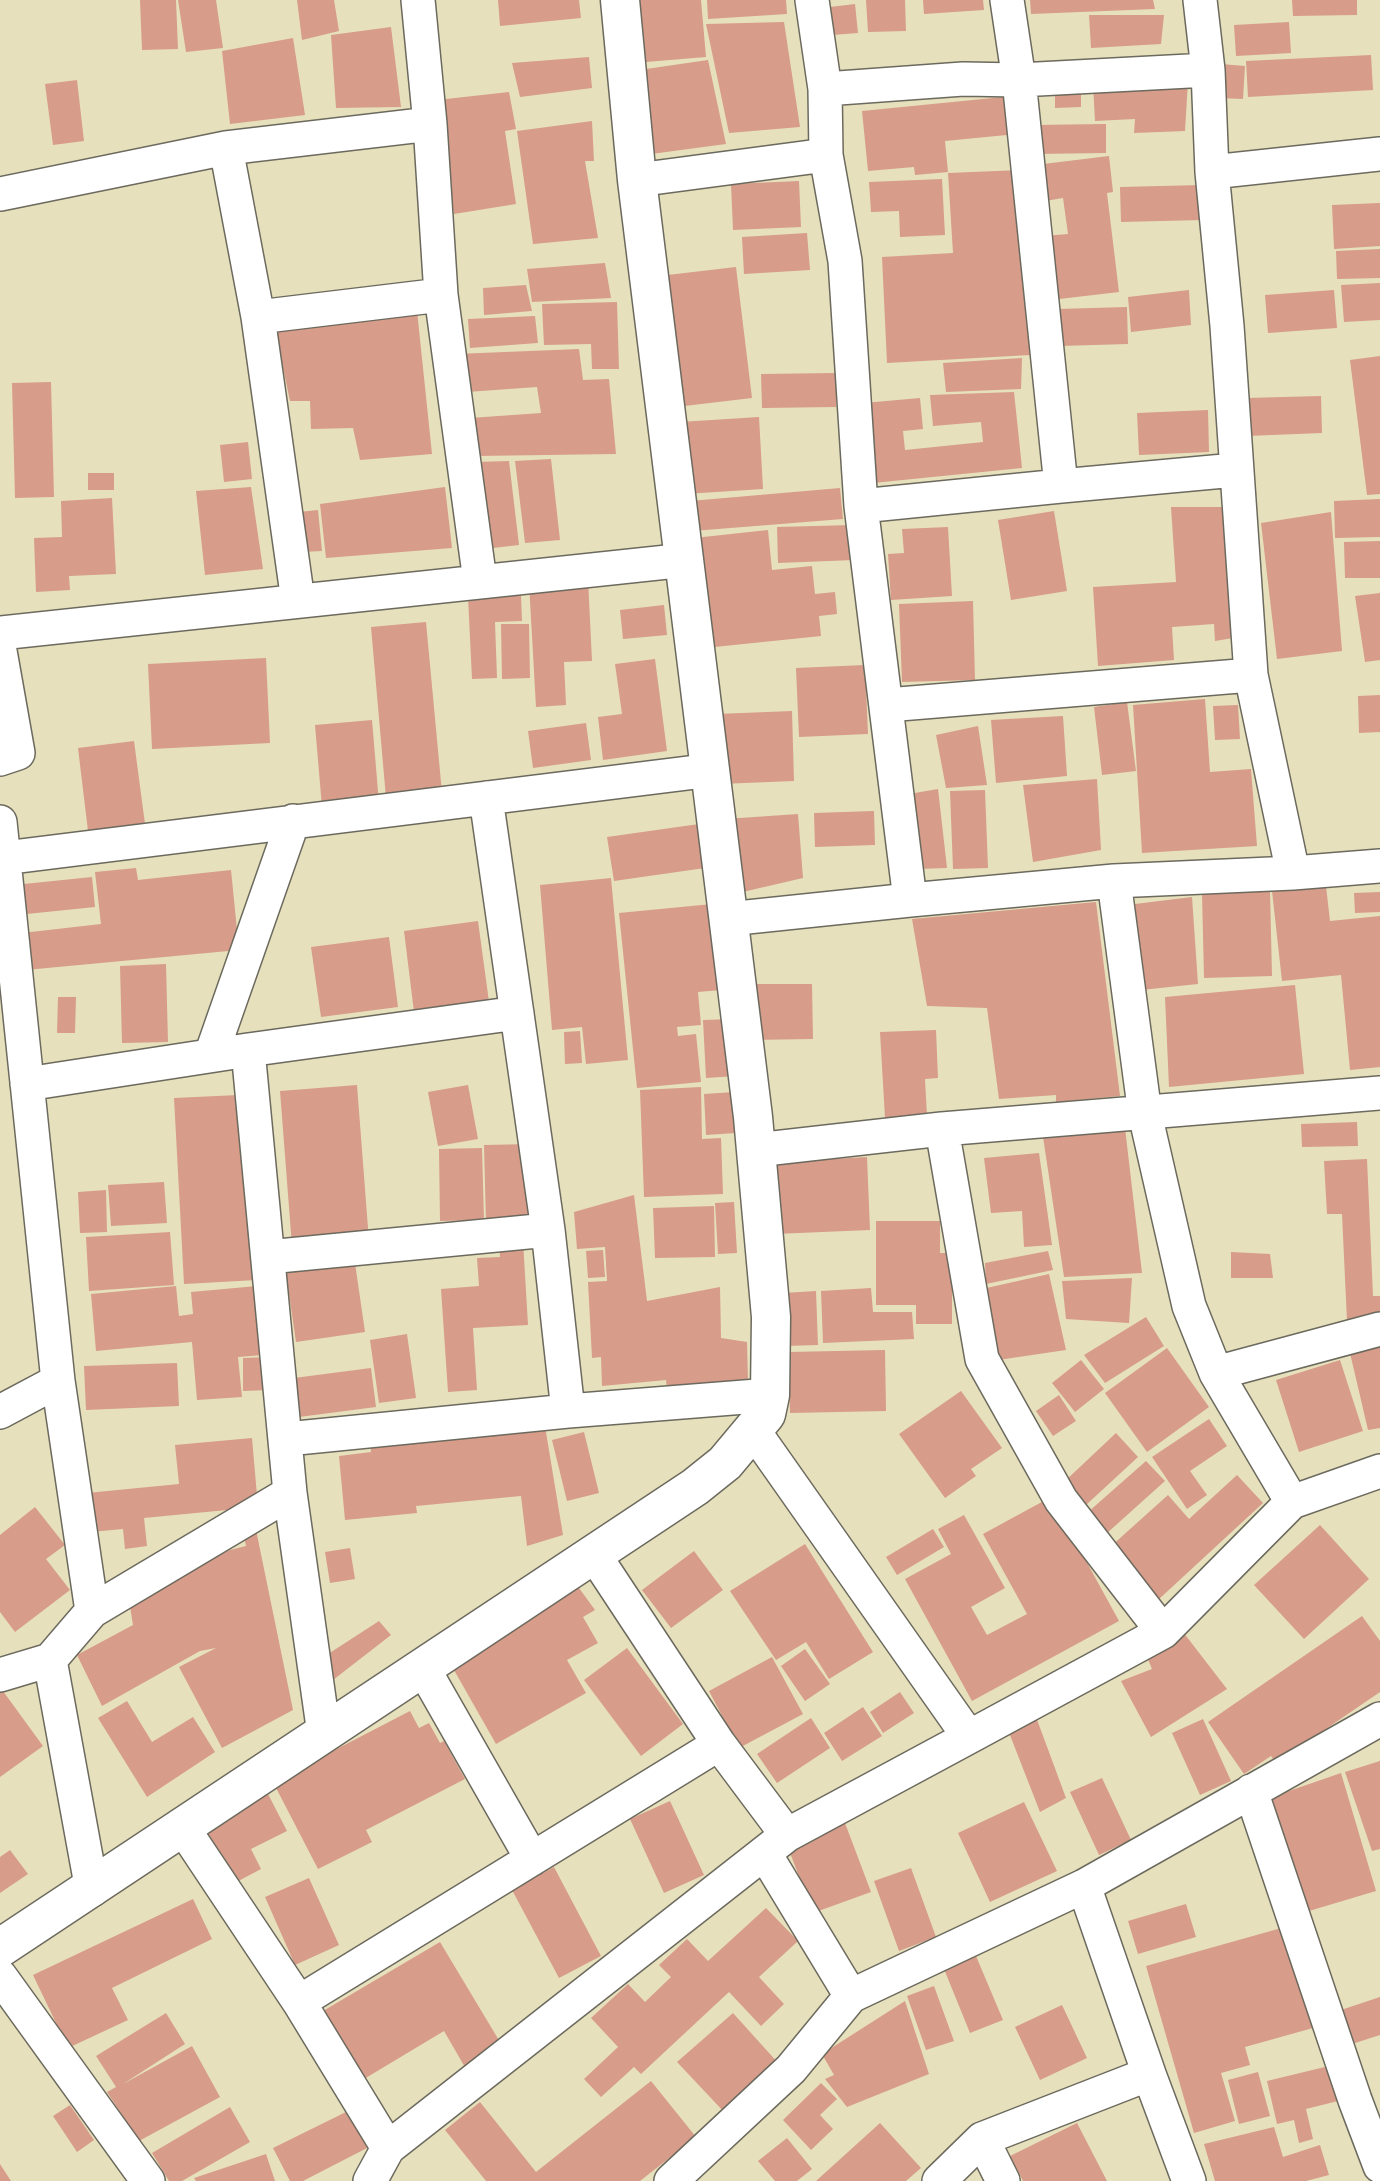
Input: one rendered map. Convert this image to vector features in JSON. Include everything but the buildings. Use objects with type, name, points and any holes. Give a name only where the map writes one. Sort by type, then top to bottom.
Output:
[{"type":"street","points":[[418,0],[442,295],[480,581]]},
{"type":"street","points":[[0,1948],[695,1487],[725,1463],[766,1414],[770,1395],[771,1317],[756,1150],[712,770],[637,180],[620,0]]},
{"type":"street","points":[[812,0],[825,89],[826,155],[845,261],[860,506],[910,900]]},
{"type":"street","points":[[1007,0],[1019,80],[1061,486]]},
{"type":"street","points":[[1200,0],[1208,70],[1212,172],[1227,326],[1251,675],[1293,873]]},
{"type":"street","points":[[825,89],[963,79],[1019,80],[1208,70]]},
{"type":"street","points":[[0,194],[226,148],[430,124]]},
{"type":"street","points":[[226,148],[258,317],[298,601]]},
{"type":"street","points":[[637,180],[826,155]]},
{"type":"street","points":[[1212,172],[1380,155]]},
{"type":"street","points":[[258,317],[442,295]]},
{"type":"street","points":[[860,506],[1235,470]]},
{"type":"street","points":[[0,633],[686,560]]},
{"type":"street","points":[[0,651],[18,753],[0,759]]},
{"type":"street","points":[[887,705],[1251,675]]},
{"type":"street","points":[[4,858],[712,770]]},
{"type":"street","points":[[486,798],[548,1230],[568,1410]]},
{"type":"street","points":[[211,1055],[292,821]]},
{"type":"street","points":[[0,822],[58,1381],[92,1611]]},
{"type":"street","points":[[728,919],[1114,881],[1380,866]]},
{"type":"street","points":[[1114,881],[1145,1114],[1189,1306],[1216,1373],[1292,1502]]},
{"type":"street","points":[[27,1084],[211,1055],[517,1013]]},
{"type":"street","points":[[248,1050],[287,1439],[290,1493],[324,1734]]},
{"type":"street","points":[[756,1150],[942,1129],[1380,1093]]},
{"type":"street","points":[[942,1129],[982,1359],[1061,1500],[1163,1632]]},
{"type":"street","points":[[268,1257],[548,1230]]},
{"type":"street","points":[[1216,1373],[1380,1329]]},
{"type":"street","points":[[0,1412],[58,1381]]},
{"type":"street","points":[[287,1439],[568,1410],[770,1395]]},
{"type":"street","points":[[753,1430],[969,1737]]},
{"type":"street","points":[[370,2181],[388,2148],[776,1844],[1163,1632],[1292,1502],[1380,1471]]},
{"type":"street","points":[[0,1675],[50,1660],[92,1611],[290,1493]]},
{"type":"street","points":[[593,1553],[719,1744],[776,1844],[851,1996]]},
{"type":"street","points":[[50,1660],[92,1889]]},
{"type":"street","points":[[423,1668],[532,1859]]},
{"type":"street","points":[[671,2181],[791,2069],[851,1996],[1084,1886],[1251,1791],[1327,1752],[1380,1719]]},
{"type":"street","points":[[299,2003],[719,1744]]},
{"type":"street","points":[[1251,1791],[1354,2101],[1380,2166]]},
{"type":"street","points":[[183,1828],[299,2003],[388,2148]]},
{"type":"street","points":[[1084,1886],[1189,2181]]},
{"type":"street","points":[[0,1976],[148,2181]]},
{"type":"street","points":[[939,2181],[982,2139],[1149,2074]]},
{"type":"street","points":[[982,2139],[1003,2181]]}]
